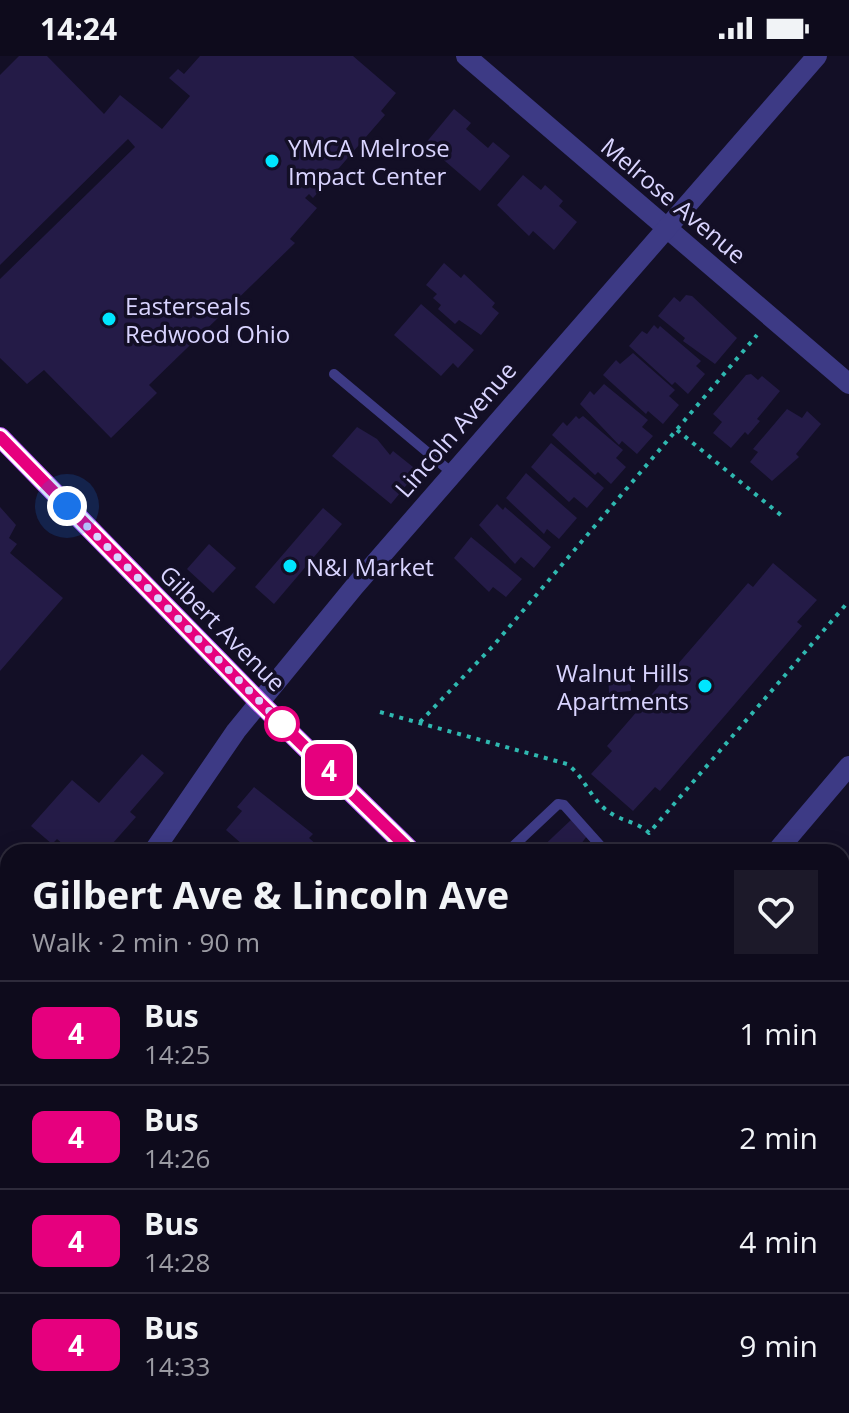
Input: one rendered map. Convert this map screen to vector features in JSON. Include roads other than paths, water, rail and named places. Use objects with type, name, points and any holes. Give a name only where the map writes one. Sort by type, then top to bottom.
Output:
[{"type":"main road","name":"Gilbert Avenue","points":[[0,437],[259,702],[404,844]]},
{"type":"street","name":"Melrose Avenue","points":[[466,56],[849,384]]},
{"type":"street","name":"Lincoln Avenue","points":[[158,844],[212,762],[259,702],[451,472],[817,56]]},
{"type":"street","points":[[783,844],[849,766]]},
{"type":"lane","points":[[334,374],[451,472]]},
{"type":"lane","points":[[520,844],[558,804],[564,805],[599,844]]},
{"type":"place","name":"YMCA Melrose Impact Center","points":[[272,161]]},
{"type":"place","name":"Easterseals Redwood Ohio","points":[[109,319]]},
{"type":"place","name":"N&I Market","points":[[290,566]]},
{"type":"place","name":"Walnut Hills Apartments","points":[[705,686]]}]
